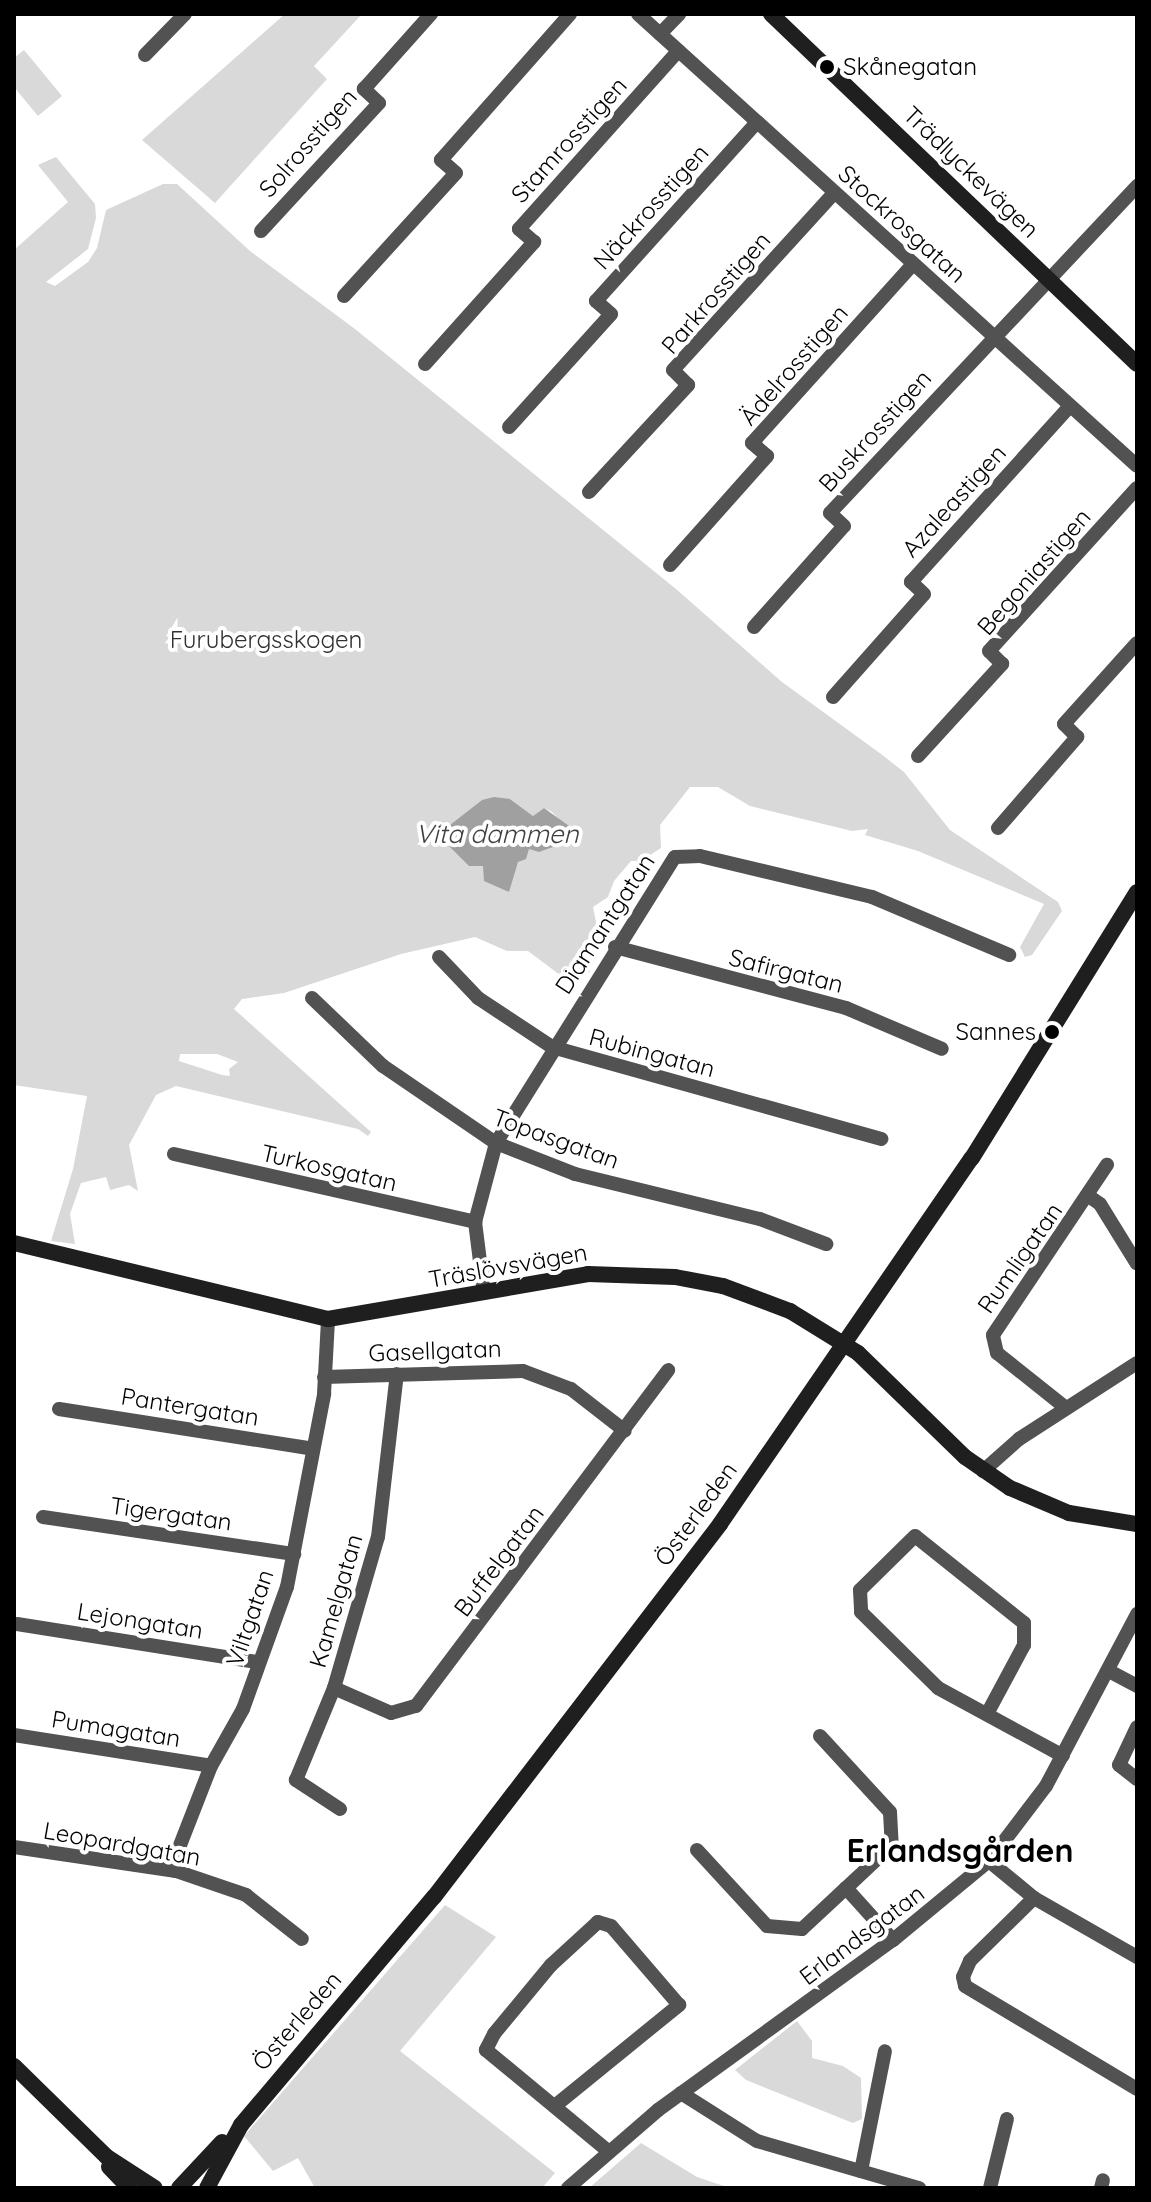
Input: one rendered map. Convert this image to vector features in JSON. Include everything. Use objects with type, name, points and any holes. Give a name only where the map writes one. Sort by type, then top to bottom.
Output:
[{"type":"street","points":[[145,55],[185,14]]},
{"type":"street","name":"Solrosstigen","points":[[261,231],[379,103],[364,89],[431,14]]},
{"type":"street","points":[[344,296],[456,173],[441,160],[570,14]]},
{"type":"street","name":"Stockrosgatan","points":[[638,14],[1137,466]]},
{"type":"street","points":[[660,34],[679,14]]},
{"type":"street","name":"Trädlyckevägen","points":[[771,14],[1137,364]]},
{"type":"street","name":"Stamrosstigen","points":[[425,364],[534,242],[519,229],[678,51]]},
{"type":"street","name":"Näckrosstigen","points":[[509,427],[611,314],[596,301],[757,122]]},
{"type":"street","points":[[992,335],[1137,186]]},
{"type":"street","name":"Parkrosstigen","points":[[589,492],[688,385],[673,370],[834,193]]},
{"type":"street","name":"Ädelrosstigen","points":[[670,565],[767,456],[752,443],[913,264]]},
{"type":"street","name":"Buskrosstigen","points":[[754,627],[844,526],[830,513],[992,335]]},
{"type":"street","name":"Azaleastigen","points":[[833,697],[924,594],[911,582],[1070,406]]},
{"type":"street","name":"Begoniastigen","points":[[918,756],[1002,664],[989,651],[1137,488]]},
{"type":"street","points":[[998,828],[1077,737],[1064,724],[1137,643]]},
{"type":"street","name":"Diamantgatan","points":[[484,1293],[475,1222],[496,1143],[552,1047],[666,866],[688,854],[872,897],[1009,955]]},
{"type":"street","name":"Österleden","points":[[179,2188],[241,2125],[532,1773],[847,1346],[1021,1083],[1137,892]]},
{"type":"street","name":"Safirgatan","points":[[615,947],[857,1012],[942,1049]]},
{"type":"street","name":"Rubingatan","points":[[439,957],[478,998],[552,1047],[881,1139]]},
{"type":"street","name":"Topasgatan","points":[[312,998],[383,1066],[496,1143],[575,1174],[760,1219],[826,1244]]},
{"type":"street","name":"Turkosgatan","points":[[174,1154],[475,1222]]},
{"type":"street","name":"Rumligatan","points":[[1066,1408],[997,1353],[993,1335],[1090,1197],[1107,1165]]},
{"type":"street","name":"Rumligatan","points":[[1090,1197],[1100,1204],[1137,1264]]},
{"type":"street","name":"Träslövsvägen","points":[[14,1243],[328,1319],[588,1274],[697,1280],[773,1303],[847,1346],[983,1471],[1029,1498],[1069,1513],[1137,1524]]},
{"type":"street","name":"Viltgatan","points":[[176,1871],[177,1853],[211,1766],[243,1709],[257,1662],[271,1639],[294,1554],[313,1449],[324,1377],[328,1319]]},
{"type":"street","points":[[983,1471],[1019,1439],[1137,1363]]},
{"type":"street","name":"Buffelgatan","points":[[334,1688],[391,1713],[416,1706],[668,1370]]},
{"type":"street","name":"Gasellgatan","points":[[324,1377],[523,1371],[571,1389],[625,1431]]},
{"type":"street","name":"Kamelgatan","points":[[340,1809],[296,1780],[334,1688],[378,1537],[397,1374]]},
{"type":"street","name":"Pantergatan","points":[[59,1409],[313,1449]]},
{"type":"street","name":"Tigergatan","points":[[43,1517],[294,1554]]},
{"type":"street","points":[[987,1714],[1024,1645],[1024,1623],[915,1536],[860,1590],[858,1606],[929,1682],[1063,1756]]},
{"type":"street","name":"Erlandsgatan","points":[[568,2188],[607,2150],[893,1940],[989,1861],[1063,1756],[1137,1614]]},
{"type":"street","name":"Lejongatan","points":[[17,1624],[257,1662]]},
{"type":"street","points":[[1109,1671],[1137,1686]]},
{"type":"street","points":[[1137,1727],[1119,1768],[1137,1779]]},
{"type":"street","name":"Pumagatan","points":[[14,1735],[211,1766]]},
{"type":"street","points":[[697,1850],[767,1926],[802,1929],[892,1845],[890,1812],[820,1736]]},
{"type":"street","name":"Leopardgatan","points":[[14,1847],[176,1871],[246,1895],[302,1939]]},
{"type":"street","points":[[989,1861],[1034,1898],[1137,1957]]},
{"type":"street","points":[[846,1888],[893,1940]]},
{"type":"street","points":[[1034,1898],[970,1961],[963,1977],[965,1986],[1137,2089]]},
{"type":"street","points":[[556,2105],[679,2005],[611,1926],[598,1922],[551,1965],[494,2034],[486,2050],[607,2150]]},
{"type":"street","points":[[861,2171],[885,2051]]},
{"type":"street","points":[[14,2066],[107,2157],[155,2188]]},
{"type":"street","points":[[14,2073],[129,2188]]},
{"type":"street","points":[[681,2093],[757,2141],[919,2188]]},
{"type":"street","points":[[990,2188],[1007,2119]]},
{"type":"street","name":"Österleden","points":[[207,2188],[241,2125]]},
{"type":"green space","points":[[285,14],[362,14],[314,66],[327,79],[215,203],[142,140]]},
{"type":"green space","points":[[24,50],[62,96],[38,116],[14,87],[14,58]]},
{"type":"green space","name":"Furubergsskogen","points":[[56,157],[95,204],[96,218],[88,249],[46,282],[55,286],[88,262],[97,248],[106,210],[163,184],[177,184],[250,251],[355,329],[676,589],[782,682],[904,772],[950,830],[1058,902],[1062,911],[1032,955],[1025,957],[1020,947],[1044,904],[918,851],[865,835],[868,829],[852,831],[750,806],[718,787],[690,787],[660,825],[661,848],[641,861],[631,861],[614,881],[608,897],[593,907],[599,937],[589,973],[572,966],[560,975],[528,951],[507,951],[475,937],[401,954],[284,993],[242,999],[234,1009],[371,1132],[368,1136],[358,1129],[176,1086],[156,1095],[129,1145],[138,1191],[129,1185],[110,1190],[106,1177],[81,1183],[70,1214],[75,1244],[51,1241],[73,1169],[87,1096],[14,1085],[14,250],[68,202],[38,165]],"holes":[[[510,799],[533,816],[544,808],[552,812],[564,824],[570,842],[529,849],[518,861],[508,892],[446,828],[482,800]],[[180,1054],[217,1054],[238,1062],[229,1069],[230,1076],[222,1075],[179,1061]]]},
{"type":"green space","points":[[445,1905],[496,1937],[400,2051],[555,2173],[542,2188],[315,2188],[298,2158],[273,2171],[244,2136]]},
{"type":"green space","points":[[797,2021],[812,2041],[812,2058],[843,2066],[861,2078],[862,2119],[853,2123],[746,2080],[735,2070]]},
{"type":"green space","points":[[641,2143],[697,2177],[730,2188],[589,2188]]},
{"type":"water","name":"Vita dammen","points":[[494,797],[510,799],[533,816],[544,808],[583,836],[539,852],[529,849],[526,859],[518,862],[509,892],[484,881],[483,866],[469,866],[449,846],[450,838],[435,833],[441,823],[446,828],[482,800]]},
{"type":"place","name":"Skånegatan","points":[[827,67]]},
{"type":"place","name":"Sannes","points":[[1052,1032]]},
{"type":"district","name":"Erlandsgården","points":[[960,1850]]}]
